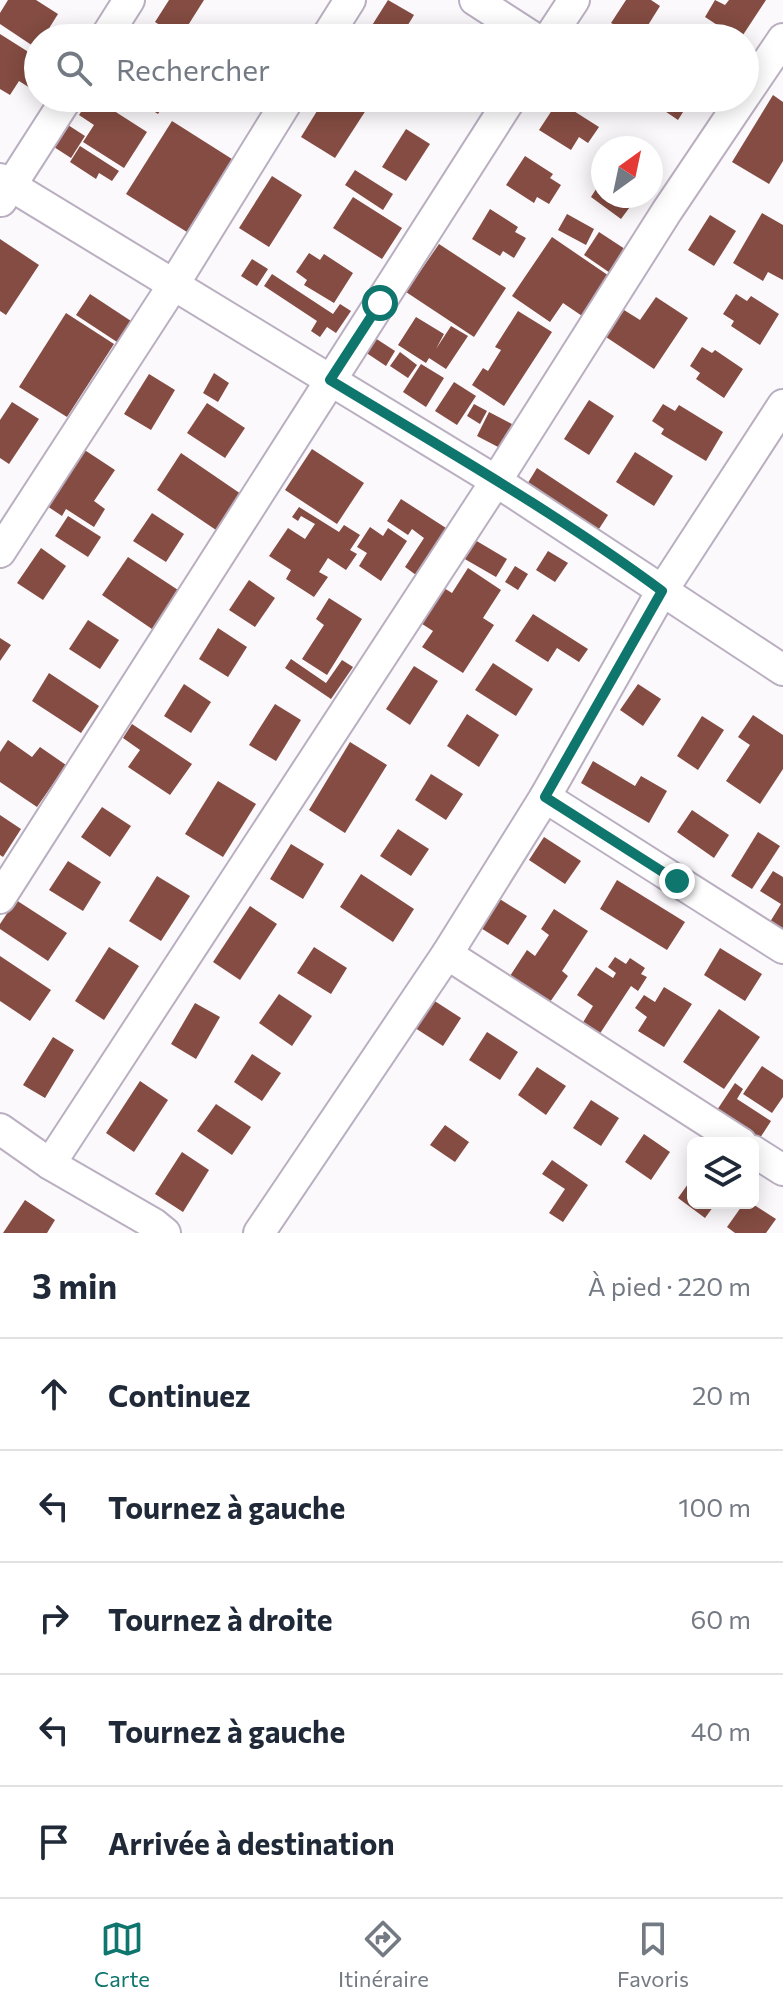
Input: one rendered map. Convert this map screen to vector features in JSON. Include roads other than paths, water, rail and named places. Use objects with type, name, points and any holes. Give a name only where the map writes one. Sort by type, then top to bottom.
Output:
[{"type":"street","points":[[114,24],[129,0]]},
{"type":"street","points":[[335,24],[350,0]]},
{"type":"street","points":[[475,0],[512,24]]},
{"type":"street","points":[[558,24],[574,0]]},
{"type":"street","points":[[759,75],[783,39]]},
{"type":"street","points":[[57,112],[4,189],[174,284],[496,481],[627,564],[662,591],[783,670]]},
{"type":"street","points":[[0,552],[174,284],[280,112]]},
{"type":"street","points":[[0,898],[502,112]]},
{"type":"street","points":[[50,1164],[734,112]]},
{"type":"street","points":[[259,1233],[447,954],[545,797],[662,591],[783,405]]},
{"type":"street","points":[[545,797],[783,948]]},
{"type":"street","points":[[447,954],[732,1137]]},
{"type":"street","points":[[0,1129],[50,1164],[165,1233]]},
{"type":"street","points":[[759,1155],[783,1170]]}]
